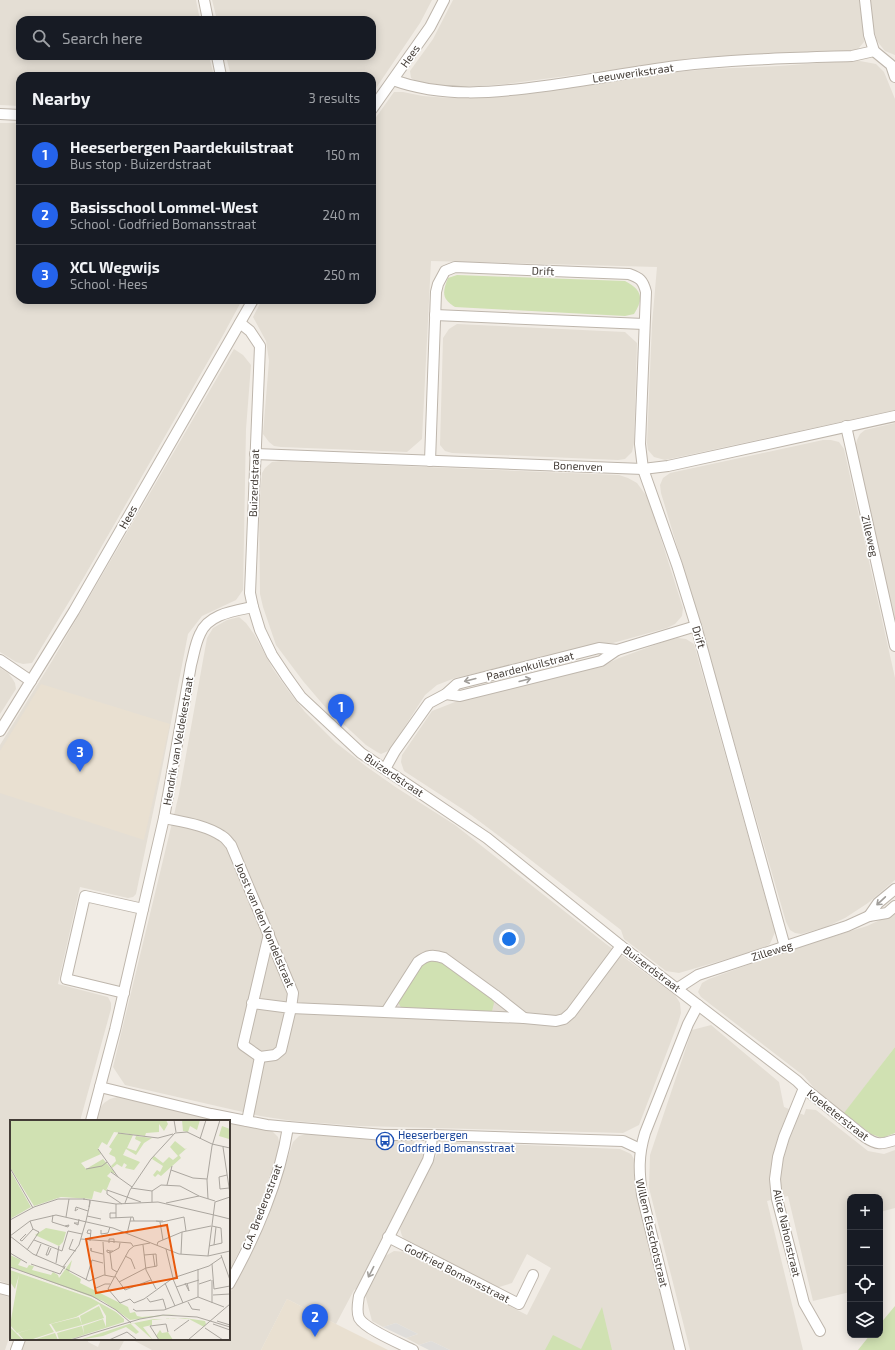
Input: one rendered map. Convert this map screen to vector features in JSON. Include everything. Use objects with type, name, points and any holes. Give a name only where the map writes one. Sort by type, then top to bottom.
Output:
[{"type":"street","points":[[204,0],[207,16]]},
{"type":"street","name":"Hees","points":[[376,103],[430,27],[444,0]]},
{"type":"street","points":[[865,0],[869,34],[874,51],[893,64],[895,77]]},
{"type":"street","name":"Leeuwerikstraat","points":[[393,80],[421,88],[450,92],[510,90],[677,66],[718,62],[852,56],[874,51]]},
{"type":"street","points":[[218,60],[221,72]]},
{"type":"street","points":[[0,114],[16,115]]},
{"type":"street","name":"Drift","points":[[430,460],[436,292],[438,284],[445,271],[455,267],[629,274],[638,278],[644,283],[646,292],[640,444],[644,468],[696,626],[785,947]]},
{"type":"street","name":"Hees","points":[[0,732],[74,610],[251,304]]},
{"type":"street","points":[[435,315],[644,324]]},
{"type":"street","name":"Buizerdstraat","points":[[240,323],[250,331],[260,346],[250,593],[260,630],[272,655],[301,697],[361,753],[487,838],[621,946],[798,1081],[804,1088]]},
{"type":"street","name":"Bonenven","points":[[255,454],[644,468],[668,466],[895,416]]},
{"type":"street","name":"Zilleweg","points":[[846,426],[895,646]]},
{"type":"street","name":"Hendrik van Veldekestraat","points":[[90,1120],[124,993],[164,818],[191,664],[200,633],[207,624],[225,613],[253,607]]},
{"type":"street","name":"Paardenkuilstraat","points":[[385,769],[395,751],[429,703],[446,694],[460,696],[601,661],[617,650],[696,626]]},
{"type":"street","points":[[0,660],[32,681]]},
{"type":"street","name":"Joost van den Vondelstraat","points":[[164,818],[204,828],[224,836],[231,845],[293,993],[281,1050],[275,1055],[260,1058]]},
{"type":"street","name":"Zilleweg","points":[[868,916],[878,903],[895,888]]},
{"type":"street","points":[[124,993],[66,979],[85,896],[143,909]]},
{"type":"street","name":"Zilleweg","points":[[678,988],[698,975],[847,926],[868,916],[887,913],[895,906]]},
{"type":"street","points":[[247,1121],[260,1058],[243,1044],[269,934]]},
{"type":"street","points":[[252,1003],[291,1008],[524,1018],[556,1021],[564,1019],[571,1013],[621,946]]},
{"type":"street","points":[[386,1012],[418,962],[424,957],[437,955],[444,958],[524,1018]]},
{"type":"street","name":"Willem Elsschotstraat","points":[[680,1350],[642,1195],[639,1172],[640,1149],[676,1053],[698,1005]]},
{"type":"street","points":[[100,1087],[211,1114],[288,1127],[384,1135],[432,1135],[623,1142],[640,1149]]},
{"type":"street","name":"Koeketerstraat","points":[[804,1088],[874,1143],[881,1144],[895,1140]]},
{"type":"street","name":"Alice Nahonstraat","points":[[804,1088],[784,1136],[778,1156],[775,1179],[777,1199],[804,1303],[820,1330]]},
{"type":"street","name":"G.A. Brederostraat","points":[[230,1282],[262,1215],[276,1181],[288,1127]]},
{"type":"street","points":[[413,1350],[367,1327],[359,1318],[357,1309],[359,1296],[428,1160],[432,1135]]},
{"type":"street","name":"Godfried Bomansstraat","points":[[388,1238],[519,1304],[533,1275]]},
{"type":"street","points":[[0,1288],[10,1291]]},
{"type":"street","points":[[16,1350],[20,1340]]},
{"type":"shaded area","points":[[0,0],[196,0],[199,16],[16,16],[16,60],[210,60],[213,72],[16,72],[16,106],[0,105]]},
{"type":"shaded area","points":[[212,0],[432,0],[420,23],[376,88],[376,72],[230,72],[227,60],[376,60],[376,16],[216,16]]},
{"type":"shaded area","points":[[453,0],[859,0],[864,42],[857,50],[841,52],[710,57],[507,84],[451,88],[416,81],[411,78],[410,71],[433,39]]},
{"type":"shaded area","points":[[869,0],[895,0],[895,55],[885,51],[877,41],[872,22]]},
{"type":"shaded area","points":[[845,61],[860,61],[876,64],[884,72],[895,99],[895,410],[665,460],[654,457],[648,450],[647,443],[652,324],[657,267],[431,261],[422,439],[407,452],[281,447],[274,446],[263,434],[269,361],[266,341],[253,317],[260,304],[376,304],[376,117],[394,92],[449,98],[509,96],[677,72]]},
{"type":"shaded area","points":[[0,123],[16,123],[16,304],[240,304],[84,577],[32,663],[23,664],[16,662],[0,652]]},
{"type":"shaded area","points":[[457,324],[625,332],[637,343],[634,443],[632,452],[625,459],[618,460],[452,453],[445,451],[440,445],[443,338],[449,329]]},
{"type":"shaded area","points":[[234,349],[243,355],[251,365],[246,429],[243,590],[236,600],[202,616],[188,634],[136,894],[133,897],[128,898],[80,887],[58,984],[108,997],[111,1003],[111,1009],[80,1120],[10,1120],[10,1285],[0,1281],[0,745],[52,661]]},
{"type":"shaded area","points":[[895,423],[895,622],[855,449],[860,434],[865,430]]},
{"type":"shaded area","points":[[823,440],[839,442],[844,449],[895,678],[895,880],[868,903],[845,918],[826,927],[801,934],[790,930],[786,922],[661,493],[660,485],[663,478],[670,473]]},
{"type":"shaded area","points":[[280,461],[619,475],[628,478],[637,483],[648,498],[683,608],[682,616],[675,624],[667,628],[613,643],[596,644],[455,678],[437,685],[425,695],[393,745],[388,751],[381,754],[366,745],[326,708],[303,681],[276,645],[260,594],[259,510],[262,473],[272,462]]},
{"type":"shaded area","points":[[239,617],[246,623],[254,634],[273,669],[290,693],[305,712],[335,742],[397,788],[455,825],[606,944],[675,995],[680,1003],[681,1013],[639,1125],[623,1133],[360,1126],[293,1121],[260,1116],[125,1085],[113,1067],[179,794],[207,638],[213,628],[227,620]]},
{"type":"shaded area","points":[[671,639],[686,639],[694,644],[775,932],[770,944],[761,949],[679,973],[666,971],[624,939],[621,930],[523,854],[467,812],[404,771],[401,762],[402,755],[432,711],[460,700],[600,667],[619,658]]},
{"type":"shaded area","points":[[0,668],[8,673],[12,678],[16,689],[0,714]]},
{"type":"shaded area","points":[[41,684],[170,724],[144,840],[0,793],[0,751]]},
{"type":"shaded area","points":[[895,913],[895,1047],[844,1114],[814,1088],[804,1076],[701,997],[698,992],[702,983],[709,979],[789,950],[867,926]]},
{"type":"shaded area","points":[[711,1025],[779,1082],[784,1107],[804,1115],[806,1109],[816,1110],[868,1151],[884,1154],[895,1150],[895,1208],[883,1211],[883,1194],[847,1194],[847,1293],[813,1301],[788,1196],[767,1201],[803,1350],[690,1350],[649,1188],[650,1155],[692,1030]]},
{"type":"shaded area","points":[[120,1097],[215,1120],[97,1120],[101,1107],[110,1099]]},
{"type":"shaded area","points":[[230,1123],[271,1130],[278,1137],[280,1146],[255,1219],[230,1270]]},
{"type":"shaded area","points":[[306,1134],[377,1140],[414,1141],[420,1144],[424,1150],[424,1157],[356,1289],[354,1290],[336,1324],[287,1299],[261,1350],[152,1350],[133,1340],[230,1340],[230,1293],[262,1231],[293,1142],[299,1136]]},
{"type":"shaded area","points":[[454,1142],[620,1149],[631,1154],[634,1159],[636,1192],[675,1350],[450,1350],[431,1341],[419,1345],[406,1338],[418,1334],[396,1323],[383,1327],[372,1321],[365,1294],[383,1258],[394,1251],[405,1252],[527,1315],[551,1268],[527,1254],[512,1283],[496,1288],[405,1240],[400,1229],[403,1220],[437,1154],[443,1146]]},
{"type":"shaded area","points":[[0,1294],[10,1298],[10,1335],[5,1350],[0,1350]]},
{"type":"shaded area","points":[[287,1299],[336,1324],[388,1350],[261,1350]]},
{"type":"shaded area","points":[[396,1323],[418,1334],[406,1338],[383,1327]]},
{"type":"shaded area","points":[[25,1340],[88,1340],[88,1342],[98,1347],[101,1340],[124,1340],[119,1350],[22,1350]]},
{"type":"shaded area","points":[[431,1341],[450,1350],[429,1350],[419,1345]]},
{"type":"green space","points":[[457,275],[625,281],[631,284],[638,291],[640,299],[634,314],[625,316],[455,307],[445,298],[444,292],[448,278]]},
{"type":"green space","points":[[438,959],[492,998],[494,1003],[492,1011],[489,1013],[403,1009],[398,1001],[422,962]]},
{"type":"green space","points":[[895,1047],[895,1133],[882,1138],[871,1134],[844,1113]]},
{"type":"green space","points":[[895,1306],[895,1350],[858,1350],[868,1338],[883,1338],[883,1320]]},
{"type":"green space","points":[[602,1307],[612,1350],[545,1350],[553,1335],[581,1349]]},
{"type":"place","name":"Heeserbergen Paardekuilstraat","points":[[341,727]]},
{"type":"place","name":"XCL Wegwijs","points":[[80,772]]},
{"type":"place","name":"Heeserbergen Godfried Bomansstraat","points":[[385,1141]]},
{"type":"place","name":"Basisschool Lommel-West","points":[[315,1337]]}]
